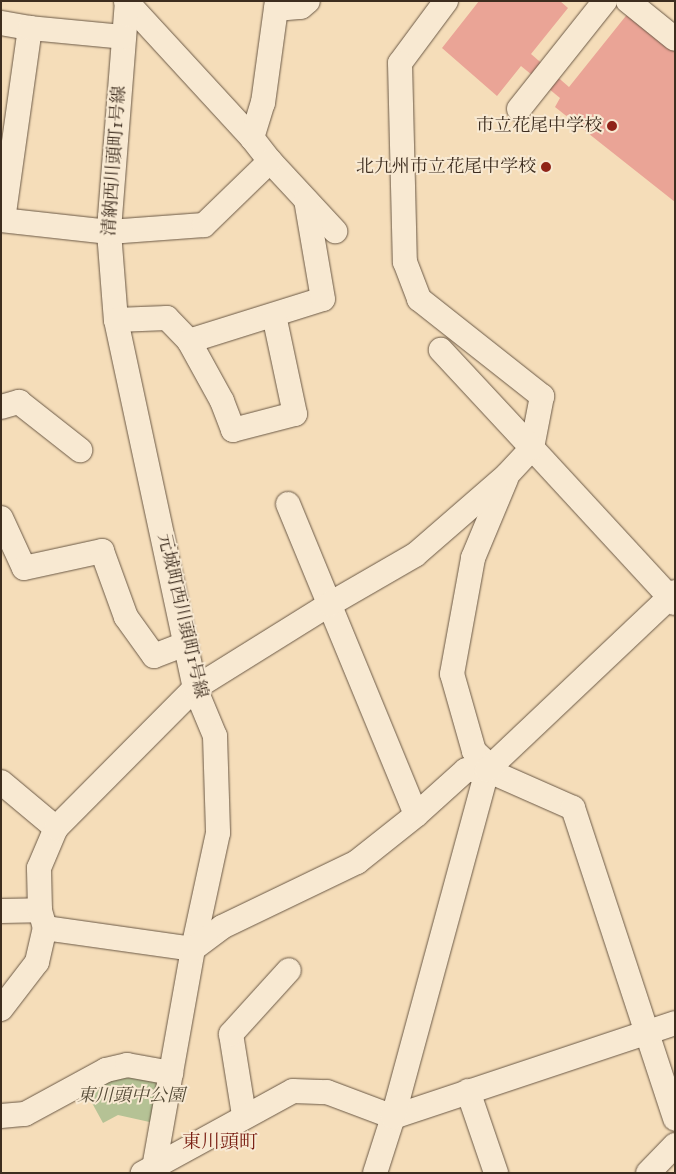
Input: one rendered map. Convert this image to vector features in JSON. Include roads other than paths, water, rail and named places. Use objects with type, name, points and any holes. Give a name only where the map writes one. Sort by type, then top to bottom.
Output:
[{"type":"street","points":[[252,138],[263,103],[276,5],[301,7],[308,1]]},
{"type":"street","points":[[1,1010],[37,962],[43,919],[39,868],[56,828],[196,688],[330,604],[415,555],[507,475],[532,448],[542,396],[419,299],[405,262],[400,63],[446,1]]},
{"type":"street","points":[[519,109],[605,1]]},
{"type":"street","points":[[628,1],[675,38]]},
{"type":"street","points":[[127,2],[335,232]]},
{"type":"street","name":"清納西川頭町1号線","points":[[116,320],[109,232],[127,2]]},
{"type":"street","points":[[1,23],[30,28],[124,37]]},
{"type":"street","points":[[30,28],[2,220],[109,232],[204,225],[270,161]]},
{"type":"street","points":[[189,341],[323,299],[306,200]]},
{"type":"street","points":[[116,320],[167,318],[189,341],[222,402],[233,430],[295,414],[274,315]]},
{"type":"street","name":"元城町西川頭町1号線","points":[[116,320],[196,688],[215,736],[218,833],[193,949],[171,1073],[149,1170]]},
{"type":"street","points":[[375,1173],[394,1117],[488,768],[673,598],[441,350]]},
{"type":"street","points":[[1,407],[19,402],[80,450]]},
{"type":"street","points":[[507,475],[473,558],[452,674],[474,751],[488,768],[573,808],[645,1034],[675,1119]]},
{"type":"street","points":[[288,504],[416,815]]},
{"type":"street","points":[[1,518],[24,568],[102,550],[126,617],[154,656],[186,644]]},
{"type":"street","points":[[1,911],[193,949],[222,927],[357,862],[416,815],[466,770],[488,768]]},
{"type":"street","points":[[1,782],[56,828]]},
{"type":"street","points":[[244,1116],[231,1034],[289,970]]},
{"type":"street","points":[[149,1170],[244,1116],[293,1091],[328,1092],[394,1117],[675,1023]]},
{"type":"street","points":[[1,1116],[25,1114],[106,1070],[127,1065],[171,1073]]},
{"type":"street","points":[[468,1092],[496,1173]]},
{"type":"street","points":[[648,1173],[675,1145]]},
{"type":"place","name":"市立花尾中学校","points":[[612,126]]},
{"type":"place","name":"北九州市立花尾中学校","points":[[546,167]]},
{"type":"district","name":"東川頭町","points":[[220,1143]]},
{"type":"park label","name":"東川頭中公園","points":[[131,1096]]}]
